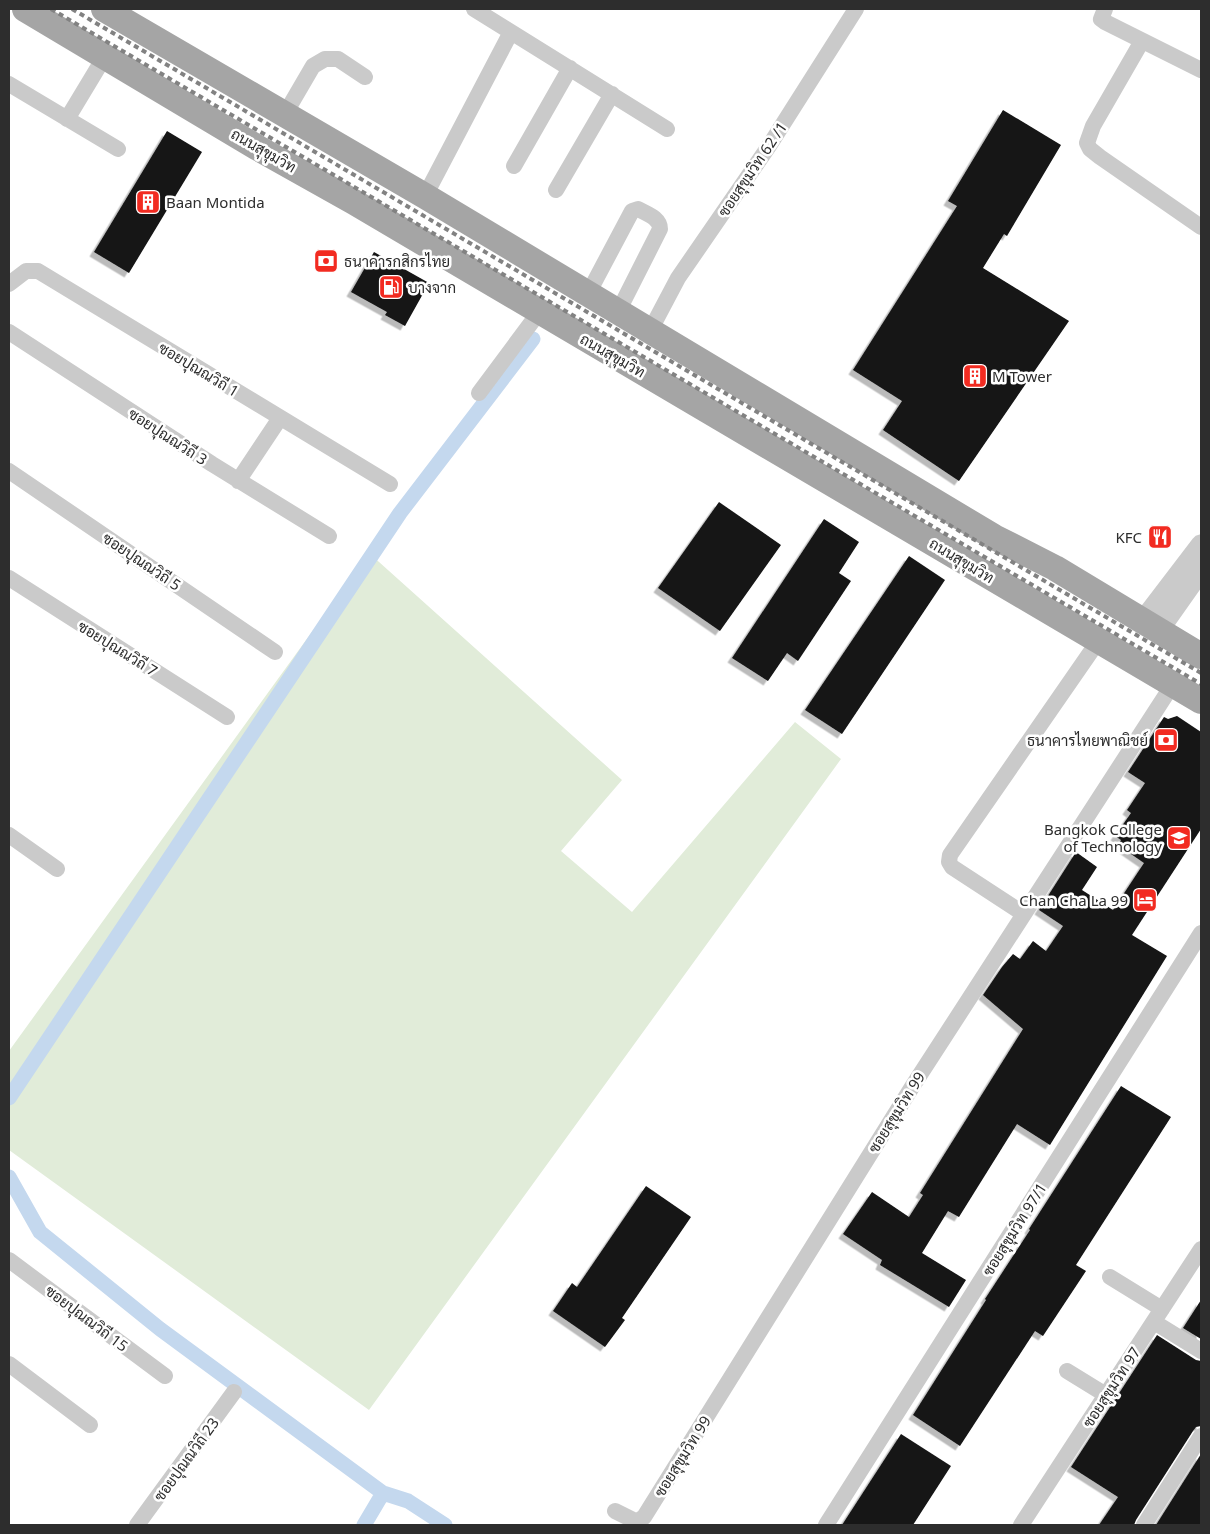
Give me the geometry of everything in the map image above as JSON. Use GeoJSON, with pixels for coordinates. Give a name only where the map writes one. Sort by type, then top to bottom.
{"type":"FeatureCollection","features":[{"type":"Feature","properties":{"kind":"main road","name":"ถนนสุขุมวิท"},"geometry":{"type":"LineString","coordinates":[[26,9],[258,148],[354,202],[1201,701]]}},
{"type":"Feature","properties":{"kind":"main road"},"geometry":{"type":"LineString","coordinates":[[104,9],[424,196],[994,537],[1055,568],[1201,656]]}},
{"type":"Feature","properties":{"kind":"main road"},"geometry":{"type":"LineString","coordinates":[[354,202],[374,168]]}},
{"type":"Feature","properties":{"kind":"main road"},"geometry":{"type":"LineString","coordinates":[[1129,658],[1150,626]]}},
{"type":"Feature","properties":{"kind":"street"},"geometry":{"type":"LineString","coordinates":[[474,9],[667,129]]}},
{"type":"Feature","properties":{"kind":"street","name":"ซอยสุขุมวิท 62 /1"},"geometry":{"type":"LineString","coordinates":[[650,331],[678,278],[769,146],[856,9]]}},
{"type":"Feature","properties":{"kind":"street"},"geometry":{"type":"LineString","coordinates":[[1105,9],[1101,18],[1105,22],[1201,70]]}},
{"type":"Feature","properties":{"kind":"street"},"geometry":{"type":"LineString","coordinates":[[424,196],[511,32]]}},
{"type":"Feature","properties":{"kind":"street"},"geometry":{"type":"LineString","coordinates":[[1142,41],[1094,126],[1088,143],[1090,149],[1201,227]]}},
{"type":"Feature","properties":{"kind":"street"},"geometry":{"type":"LineString","coordinates":[[67,119],[105,56]]}},
{"type":"Feature","properties":{"kind":"street"},"geometry":{"type":"LineString","coordinates":[[284,114],[313,66],[324,59],[338,58],[365,77]]}},
{"type":"Feature","properties":{"kind":"street"},"geometry":{"type":"LineString","coordinates":[[514,166],[570,68]]}},
{"type":"Feature","properties":{"kind":"street"},"geometry":{"type":"LineString","coordinates":[[9,84],[118,150]]}},
{"type":"Feature","properties":{"kind":"street"},"geometry":{"type":"LineString","coordinates":[[556,190],[612,94]]}},
{"type":"Feature","properties":{"kind":"street"},"geometry":{"type":"LineString","coordinates":[[588,294],[632,211],[638,209],[658,220],[660,229],[618,312]]}},
{"type":"Feature","properties":{"kind":"street","name":"ซอยปุณณวิถี 1"},"geometry":{"type":"LineString","coordinates":[[9,284],[26,271],[38,271],[390,484]]}},
{"type":"Feature","properties":{"kind":"street"},"geometry":{"type":"LineString","coordinates":[[479,393],[540,312]]}},
{"type":"Feature","properties":{"kind":"street","name":"ซอยปุณณวิถี 3"},"geometry":{"type":"LineString","coordinates":[[9,332],[238,481],[329,536]]}},
{"type":"Feature","properties":{"kind":"street"},"geometry":{"type":"LineString","coordinates":[[238,481],[280,418]]}},
{"type":"Feature","properties":{"kind":"street","name":"ซอยปุณณวิถี 5"},"geometry":{"type":"LineString","coordinates":[[9,471],[275,652]]}},
{"type":"Feature","properties":{"kind":"street"},"geometry":{"type":"LineString","coordinates":[[1150,626],[1201,545]]}},
{"type":"Feature","properties":{"kind":"street"},"geometry":{"type":"LineString","coordinates":[[1150,626],[1201,570]]}},
{"type":"Feature","properties":{"kind":"street","name":"ซอยปุณณวิถี 7"},"geometry":{"type":"LineString","coordinates":[[9,578],[227,717]]}},
{"type":"Feature","properties":{"kind":"street"},"geometry":{"type":"LineString","coordinates":[[1024,914],[952,867],[949,862],[950,855],[1099,640]]}},
{"type":"Feature","properties":{"kind":"street","name":"ซอยสุขุมวิท 99"},"geometry":{"type":"LineString","coordinates":[[614,1511],[635,1521],[641,1520],[644,1517],[912,1087],[1173,684]]}},
{"type":"Feature","properties":{"kind":"street"},"geometry":{"type":"LineString","coordinates":[[9,836],[57,868]]}},
{"type":"Feature","properties":{"kind":"street","name":"ซอยสุขุมวิท 97/1"},"geometry":{"type":"LineString","coordinates":[[826,1525],[1201,933]]}},
{"type":"Feature","properties":{"kind":"street","name":"ซอยสุขุมวิท 97"},"geometry":{"type":"LineString","coordinates":[[1021,1525],[1201,1249]]}},
{"type":"Feature","properties":{"kind":"street","name":"ซอยปุณณวิถี 15"},"geometry":{"type":"LineString","coordinates":[[9,1260],[164,1376]]}},
{"type":"Feature","properties":{"kind":"street"},"geometry":{"type":"LineString","coordinates":[[1110,1277],[1201,1351]]}},
{"type":"Feature","properties":{"kind":"street"},"geometry":{"type":"LineString","coordinates":[[9,1364],[90,1425]]}},
{"type":"Feature","properties":{"kind":"street"},"geometry":{"type":"LineString","coordinates":[[1067,1371],[1106,1396]]}},
{"type":"Feature","properties":{"kind":"street","name":"ซอยปุณณวิถี 23"},"geometry":{"type":"LineString","coordinates":[[138,1525],[234,1392]]}},
{"type":"Feature","properties":{"kind":"street"},"geometry":{"type":"LineString","coordinates":[[1144,1525],[1201,1436]]}},
{"type":"Feature","properties":{"kind":"green space"},"geometry":{"type":"Polygon","coordinates":[[[369,553],[622,780],[561,851],[632,912],[795,722],[841,759],[369,1410],[9,1150],[9,1051],[369,553]]]}},
{"type":"Feature","properties":{"kind":"building"},"geometry":{"type":"Polygon","coordinates":[[[1003,110],[1061,145],[1007,236],[1004,234],[983,268],[1069,321],[959,481],[883,430],[902,401],[853,370],[957,206],[948,201],[1003,110]]]}},
{"type":"Feature","properties":{"kind":"building","name":"Baan Montida"},"geometry":{"type":"Polygon","coordinates":[[[167,131],[202,152],[129,273],[94,252],[167,131]]]}},
{"type":"Feature","properties":{"kind":"building","name":"บางจาก"},"geometry":{"type":"Polygon","coordinates":[[[374,252],[429,283],[405,326],[385,315],[387,312],[351,292],[374,252]]]}},
{"type":"Feature","properties":{"kind":"building"},"geometry":{"type":"Polygon","coordinates":[[[719,502],[781,545],[720,631],[658,588],[719,502]]]}},
{"type":"Feature","properties":{"kind":"building"},"geometry":{"type":"Polygon","coordinates":[[[824,519],[859,542],[839,573],[851,581],[798,661],[787,653],[768,681],[732,658],[824,519]]]}},
{"type":"Feature","properties":{"kind":"building"},"geometry":{"type":"Polygon","coordinates":[[[909,556],[945,580],[842,734],[805,710],[909,556]]]}},
{"type":"Feature","properties":{"kind":"building"},"geometry":{"type":"Polygon","coordinates":[[[1177,716],[1201,732],[1201,829],[1132,935],[1167,956],[1050,1145],[1017,1124],[959,1217],[948,1211],[922,1253],[966,1280],[949,1307],[880,1265],[882,1260],[843,1234],[872,1192],[909,1217],[923,1195],[920,1193],[1023,1029],[983,995],[1013,954],[1020,959],[1033,941],[1046,951],[1063,926],[1039,910],[1076,852],[1097,867],[1082,890],[1113,910],[1144,863],[1118,845],[1121,840],[1115,836],[1131,813],[1127,810],[1145,783],[1128,772],[1164,717],[1168,719],[1177,716]]]}},
{"type":"Feature","properties":{"kind":"building"},"geometry":{"type":"Polygon","coordinates":[[[1121,1086],[1171,1117],[1076,1265],[1086,1271],[1043,1336],[1035,1331],[960,1446],[913,1415],[1121,1086]]]}},
{"type":"Feature","properties":{"kind":"building"},"geometry":{"type":"Polygon","coordinates":[[[646,1186],[691,1217],[622,1318],[625,1320],[605,1347],[553,1311],[572,1283],[577,1287],[646,1186]]]}},
{"type":"Feature","properties":{"kind":"building"},"geometry":{"type":"Polygon","coordinates":[[[1201,1300],[1201,1339],[1183,1328],[1201,1300]]]}},
{"type":"Feature","properties":{"kind":"building"},"geometry":{"type":"Polygon","coordinates":[[[1157,1335],[1196,1360],[1201,1361],[1201,1426],[1196,1427],[1193,1431],[1134,1525],[1099,1525],[1118,1497],[1071,1467],[1157,1335]]]}},
{"type":"Feature","properties":{"kind":"building"},"geometry":{"type":"Polygon","coordinates":[[[901,1434],[951,1466],[913,1525],[842,1525],[901,1434]]]}},
{"type":"Feature","properties":{"kind":"building"},"geometry":{"type":"Polygon","coordinates":[[[1201,1454],[1201,1525],[1156,1525],[1201,1454]]]}},
{"type":"Feature","properties":{"kind":"waterway"},"geometry":{"type":"LineString","coordinates":[[9,1098],[400,513],[533,339]]}},
{"type":"Feature","properties":{"kind":"waterway"},"geometry":{"type":"LineString","coordinates":[[9,1177],[40,1232],[160,1329],[383,1493],[408,1501],[445,1525]]}},
{"type":"Feature","properties":{"kind":"waterway"},"geometry":{"type":"LineString","coordinates":[[364,1525],[383,1493]]}},
{"type":"Feature","properties":{"kind":"railway"},"geometry":{"type":"LineString","coordinates":[[51,9],[1201,684]]}},
{"type":"Feature","properties":{"kind":"railway"},"geometry":{"type":"LineString","coordinates":[[72,9],[1201,673]]}},
{"type":"Feature","properties":{"kind":"place","name":"Baan Montida"},"geometry":{"type":"Point","coordinates":[148,202]}},
{"type":"Feature","properties":{"kind":"place","name":"ธนาคารกสิกรไทย"},"geometry":{"type":"Point","coordinates":[326,261]}},
{"type":"Feature","properties":{"kind":"place","name":"บางจาก"},"geometry":{"type":"Point","coordinates":[391,287]}},
{"type":"Feature","properties":{"kind":"place","name":"M Tower"},"geometry":{"type":"Point","coordinates":[975,376]}},
{"type":"Feature","properties":{"kind":"place","name":"KFC"},"geometry":{"type":"Point","coordinates":[1160,537]}},
{"type":"Feature","properties":{"kind":"place","name":"ธนาคารไทยพาณิชย์"},"geometry":{"type":"Point","coordinates":[1166,740]}},
{"type":"Feature","properties":{"kind":"place","name":"Bangkok College of Technology"},"geometry":{"type":"Point","coordinates":[1179,838]}},
{"type":"Feature","properties":{"kind":"place","name":"Chan Cha La 99"},"geometry":{"type":"Point","coordinates":[1145,900]}}]}
